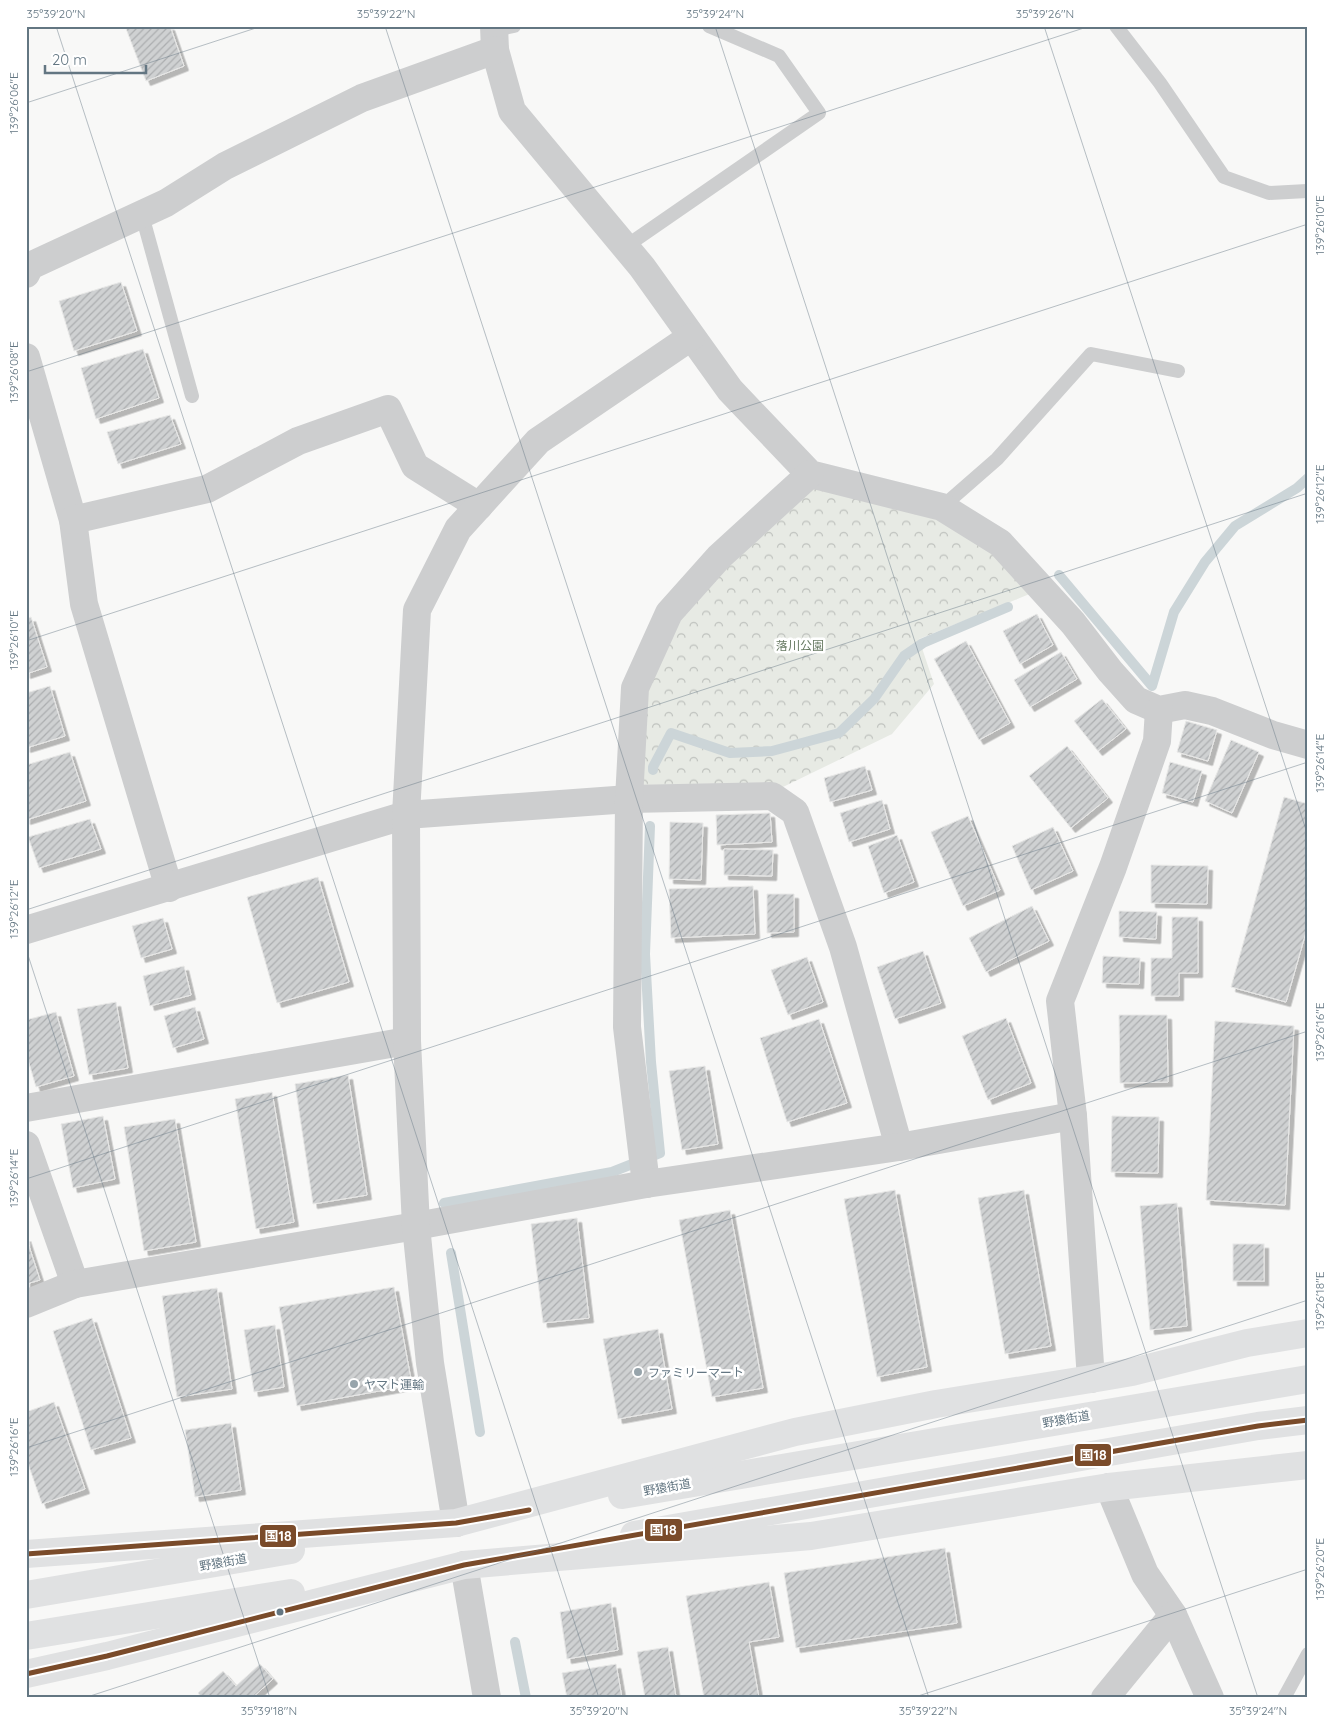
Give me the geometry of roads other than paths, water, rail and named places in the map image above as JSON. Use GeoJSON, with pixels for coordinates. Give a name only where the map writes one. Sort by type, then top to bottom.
{"type":"FeatureCollection","features":[{"type":"Feature","properties":{"kind":"main road"},"geometry":{"type":"LineString","coordinates":[[26,1554],[456,1522],[795,1432],[946,1403],[1091,1380],[1132,1372],[1247,1343],[1308,1333]]}},
{"type":"Feature","properties":{"kind":"main road","name":"野猿街道"},"geometry":{"type":"LineString","coordinates":[[26,1595],[1308,1379]]}},
{"type":"Feature","properties":{"kind":"main road"},"geometry":{"type":"LineString","coordinates":[[26,1636],[464,1565],[1258,1426],[1308,1420]]}},
{"type":"Feature","properties":{"kind":"main road"},"geometry":{"type":"LineString","coordinates":[[26,1674],[107,1656],[464,1565],[811,1536],[1109,1487],[1308,1465]]}},
{"type":"Feature","properties":{"kind":"street"},"geometry":{"type":"LineString","coordinates":[[26,274],[30,266],[166,203],[225,166],[499,33],[512,111],[642,267],[730,390],[810,474],[942,507],[1000,543],[1073,622],[1136,700],[1159,710],[1185,705],[1212,711],[1273,735],[1308,745]]}},
{"type":"Feature","properties":{"kind":"street"},"geometry":{"type":"LineString","coordinates":[[456,1522],[430,1363],[416,1226],[407,1041],[406,815],[417,610],[458,529],[538,441],[692,336]]}},
{"type":"Feature","properties":{"kind":"street"},"geometry":{"type":"LineString","coordinates":[[26,359],[73,520],[84,604],[169,888]]}},
{"type":"Feature","properties":{"kind":"street"},"geometry":{"type":"LineString","coordinates":[[73,520],[207,489],[298,441],[388,409],[415,466],[479,506]]}},
{"type":"Feature","properties":{"kind":"street"},"geometry":{"type":"LineString","coordinates":[[646,1181],[628,1027],[629,799],[635,688],[669,613],[718,557],[810,474]]}},
{"type":"Feature","properties":{"kind":"street"},"geometry":{"type":"LineString","coordinates":[[1091,1380],[1074,1116],[1060,1002],[1113,867],[1157,741],[1159,710]]}},
{"type":"Feature","properties":{"kind":"street"},"geometry":{"type":"LineString","coordinates":[[26,930],[406,815],[629,799],[772,796],[795,812],[843,947],[899,1147]]}},
{"type":"Feature","properties":{"kind":"street"},"geometry":{"type":"LineString","coordinates":[[26,1108],[407,1041]]}},
{"type":"Feature","properties":{"kind":"street"},"geometry":{"type":"LineString","coordinates":[[26,1304],[75,1284],[416,1226],[646,1181],[899,1147],[1074,1116]]}},
{"type":"Feature","properties":{"kind":"street"},"geometry":{"type":"LineString","coordinates":[[26,1145],[75,1284]]}},
{"type":"Feature","properties":{"kind":"street"},"geometry":{"type":"LineString","coordinates":[[1109,1487],[1145,1574],[1173,1615],[1210,1698]]}},
{"type":"Feature","properties":{"kind":"street"},"geometry":{"type":"LineString","coordinates":[[464,1565],[487,1698]]}},
{"type":"Feature","properties":{"kind":"street"},"geometry":{"type":"LineString","coordinates":[[1105,1698],[1173,1615]]}},
{"type":"Feature","properties":{"kind":"lane"},"geometry":{"type":"LineString","coordinates":[[625,247],[819,113],[779,56],[709,26]]}},
{"type":"Feature","properties":{"kind":"lane"},"geometry":{"type":"LineString","coordinates":[[1116,26],[1160,83],[1224,177],[1269,193],[1307,191]]}},
{"type":"Feature","properties":{"kind":"lane"},"geometry":{"type":"LineString","coordinates":[[142,215],[192,396]]}},
{"type":"Feature","properties":{"kind":"lane"},"geometry":{"type":"LineString","coordinates":[[942,507],[997,459],[1092,354],[1178,371]]}},
{"type":"Feature","properties":{"kind":"lane"},"geometry":{"type":"LineString","coordinates":[[1284,1698],[1308,1654]]}},
{"type":"Feature","properties":{"kind":"waterway"},"geometry":{"type":"LineString","coordinates":[[1059,575],[1152,686],[1174,612],[1205,562],[1235,526],[1297,488],[1308,478]]}},
{"type":"Feature","properties":{"kind":"waterway"},"geometry":{"type":"LineString","coordinates":[[653,770],[671,733],[730,753],[772,751],[839,733],[874,699],[904,656],[923,643],[1008,607]]}},
{"type":"Feature","properties":{"kind":"waterway"},"geometry":{"type":"LineString","coordinates":[[444,1203],[612,1172],[660,1153],[651,1062],[645,954],[650,826]]}},
{"type":"Feature","properties":{"kind":"waterway"},"geometry":{"type":"LineString","coordinates":[[451,1253],[480,1432]]}},
{"type":"Feature","properties":{"kind":"waterway"},"geometry":{"type":"LineString","coordinates":[[515,1642],[526,1698]]}},
{"type":"Feature","properties":{"kind":"place","name":"ファミリーマート"},"geometry":{"type":"Point","coordinates":[638,1372]}},
{"type":"Feature","properties":{"kind":"place","name":"ヤマト運輸"},"geometry":{"type":"Point","coordinates":[354,1384]}},
{"type":"Feature","properties":{"kind":"park label","name":"落川公園"},"geometry":{"type":"Point","coordinates":[800,645]}}]}
